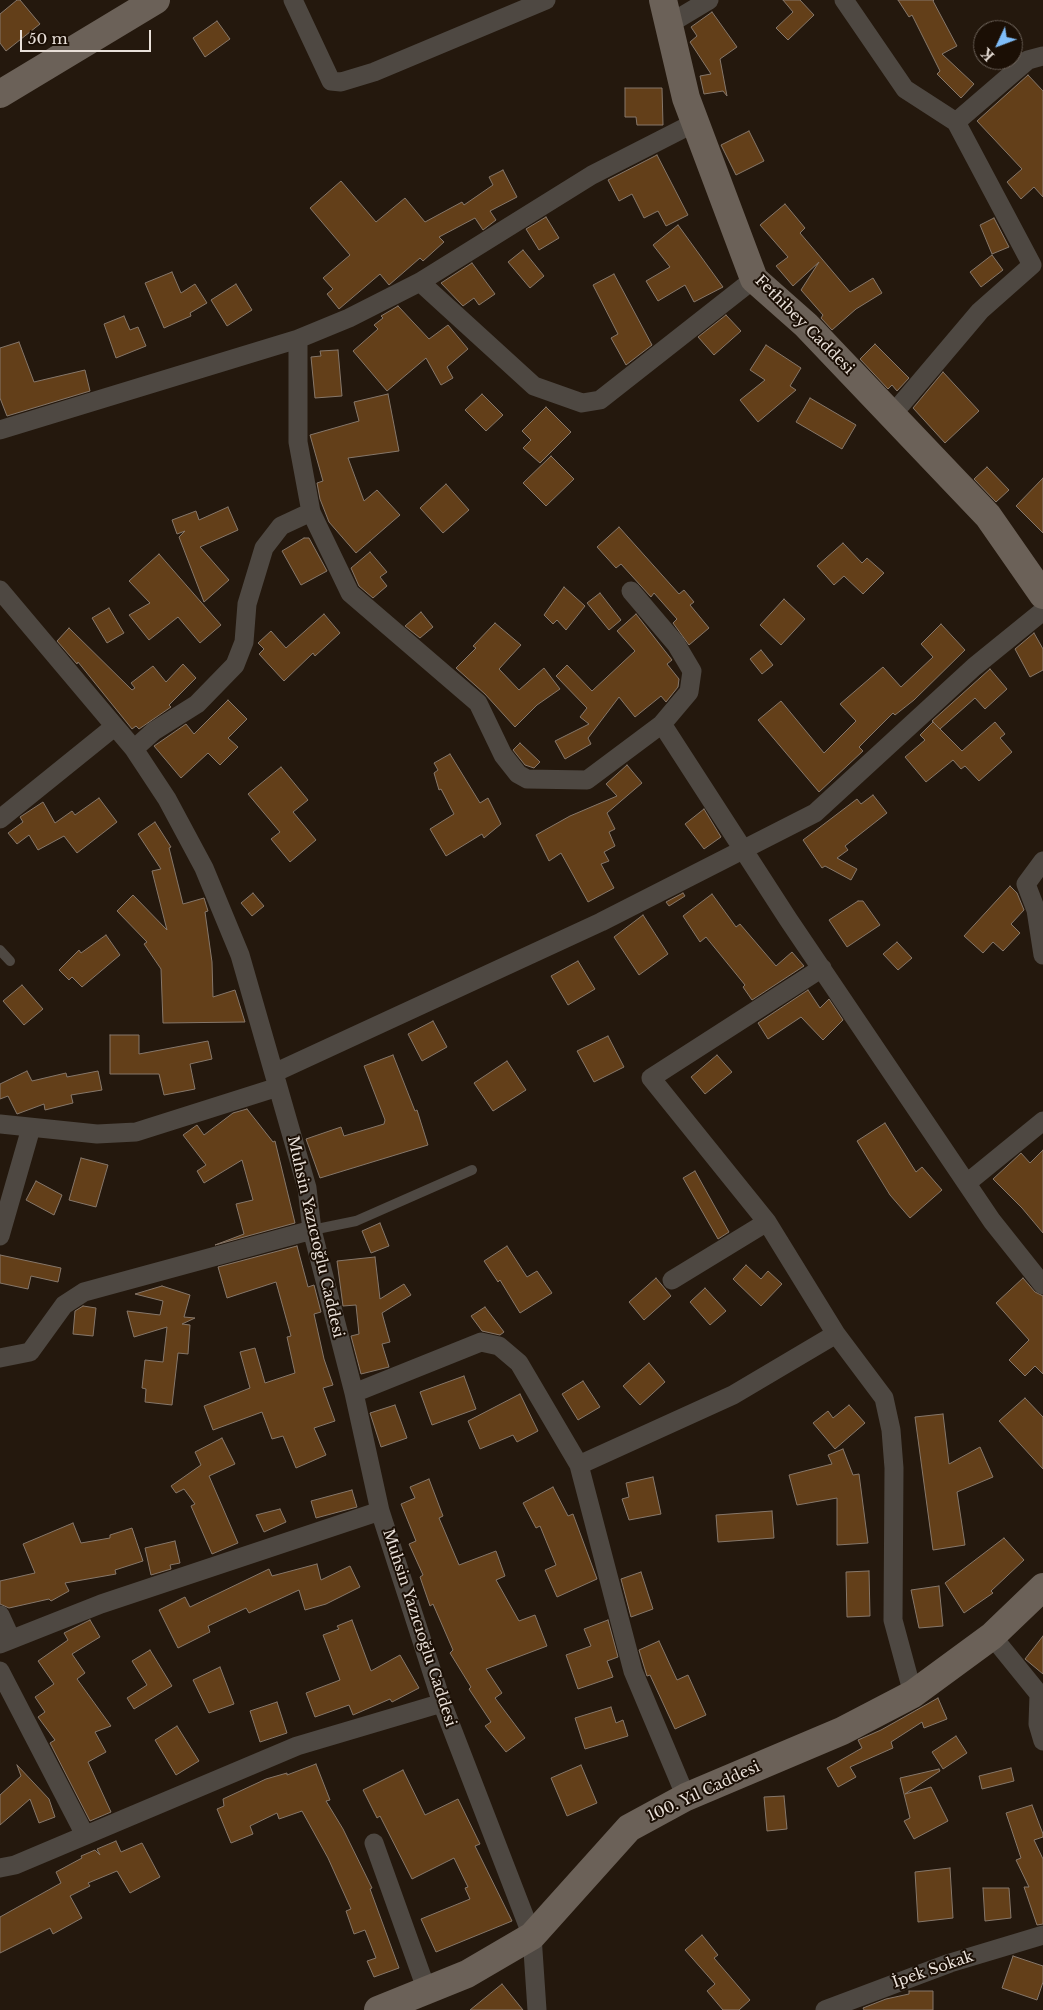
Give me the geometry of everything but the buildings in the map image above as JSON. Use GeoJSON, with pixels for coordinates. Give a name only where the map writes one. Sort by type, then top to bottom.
{"type":"FeatureCollection","features":[{"type":"Feature","properties":{"kind":"street"},"geometry":{"type":"LineString","coordinates":[[0,94],[156,0]]}},
{"type":"Feature","properties":{"kind":"street"},"geometry":{"type":"LineString","coordinates":[[293,0],[331,81],[341,82],[374,72],[546,0]]}},
{"type":"Feature","properties":{"kind":"street"},"geometry":{"type":"LineString","coordinates":[[666,12],[709,0]]}},
{"type":"Feature","properties":{"kind":"street"},"geometry":{"type":"LineString","coordinates":[[844,0],[905,89],[956,122],[1037,267],[980,311],[892,415]]}},
{"type":"Feature","properties":{"kind":"street","name":"Fethibey Caddesi"},"geometry":{"type":"LineString","coordinates":[[666,12],[686,98],[754,279],[806,325],[988,516],[1043,596]]}},
{"type":"Feature","properties":{"kind":"street"},"geometry":{"type":"LineString","coordinates":[[956,122],[1028,60],[1043,56]]}},
{"type":"Feature","properties":{"kind":"street"},"geometry":{"type":"LineString","coordinates":[[0,430],[298,339],[349,318],[420,282],[592,175],[696,122]]}},
{"type":"Feature","properties":{"kind":"street"},"geometry":{"type":"LineString","coordinates":[[420,282],[534,386],[582,403],[600,400],[754,279]]}},
{"type":"Feature","properties":{"kind":"street"},"geometry":{"type":"LineString","coordinates":[[298,339],[298,442],[311,512],[350,592],[478,703],[504,755],[518,774],[528,779],[587,780],[662,724],[689,692],[692,671],[676,644],[631,591]]}},
{"type":"Feature","properties":{"kind":"street"},"geometry":{"type":"LineString","coordinates":[[134,749],[154,731],[197,704],[235,665],[244,642],[247,604],[264,548],[281,526],[311,512]]}},
{"type":"Feature","properties":{"kind":"street","name":"Muhsin Yazıcıoğlu Caddesi"},"geometry":{"type":"LineString","coordinates":[[0,590],[134,749],[167,799],[204,868],[240,955],[307,1188],[312,1230],[354,1393],[380,1511],[442,1703],[532,1936],[537,2010]]}},
{"type":"Feature","properties":{"kind":"street"},"geometry":{"type":"LineString","coordinates":[[0,1124],[97,1134],[136,1132],[276,1080],[601,922],[815,813],[974,667],[1043,612]]}},
{"type":"Feature","properties":{"kind":"street"},"geometry":{"type":"LineString","coordinates":[[662,724],[822,968],[992,1221],[1043,1286]]}},
{"type":"Feature","properties":{"kind":"street"},"geometry":{"type":"LineString","coordinates":[[0,818],[114,727]]}},
{"type":"Feature","properties":{"kind":"street"},"geometry":{"type":"LineString","coordinates":[[1043,861],[1026,884],[1036,910],[1043,955]]}},
{"type":"Feature","properties":{"kind":"street"},"geometry":{"type":"LineString","coordinates":[[822,968],[651,1078],[767,1222],[836,1334],[884,1398],[891,1430],[894,1468],[894,1620],[913,1694]]}},
{"type":"Feature","properties":{"kind":"street"},"geometry":{"type":"LineString","coordinates":[[967,1183],[1043,1121]]}},
{"type":"Feature","properties":{"kind":"street"},"geometry":{"type":"LineString","coordinates":[[0,1236],[31,1128]]}},
{"type":"Feature","properties":{"kind":"street"},"geometry":{"type":"LineString","coordinates":[[672,1280],[767,1222]]}},
{"type":"Feature","properties":{"kind":"street"},"geometry":{"type":"LineString","coordinates":[[0,1358],[30,1352],[64,1305],[84,1292],[312,1230]]}},
{"type":"Feature","properties":{"kind":"street"},"geometry":{"type":"LineString","coordinates":[[579,1465],[733,1395],[836,1334]]}},
{"type":"Feature","properties":{"kind":"street"},"geometry":{"type":"LineString","coordinates":[[354,1393],[481,1342],[498,1346],[518,1363],[579,1465],[633,1671],[686,1797]]}},
{"type":"Feature","properties":{"kind":"street"},"geometry":{"type":"LineString","coordinates":[[0,1615],[5,1642],[101,1604],[380,1511]]}},
{"type":"Feature","properties":{"kind":"street","name":"100. Yıl Caddesi"},"geometry":{"type":"LineString","coordinates":[[378,2010],[468,1974],[532,1936],[629,1828],[686,1797],[842,1731],[913,1694],[992,1636],[1043,1587]]}},
{"type":"Feature","properties":{"kind":"street"},"geometry":{"type":"LineString","coordinates":[[992,1636],[1041,1695],[1038,1724],[1043,1741]]}},
{"type":"Feature","properties":{"kind":"street"},"geometry":{"type":"LineString","coordinates":[[0,1671],[84,1835]]}},
{"type":"Feature","properties":{"kind":"street"},"geometry":{"type":"LineString","coordinates":[[0,1868],[15,1864],[297,1746],[442,1703]]}},
{"type":"Feature","properties":{"kind":"street"},"geometry":{"type":"LineString","coordinates":[[374,1842],[427,1991]]}},
{"type":"Feature","properties":{"kind":"street","name":"İpek Sokak"},"geometry":{"type":"LineString","coordinates":[[825,2010],[950,1963],[1043,1935]]}},
{"type":"Feature","properties":{"kind":"lane"},"geometry":{"type":"LineString","coordinates":[[0,950],[10,961]]}},
{"type":"Feature","properties":{"kind":"lane"},"geometry":{"type":"LineString","coordinates":[[312,1230],[356,1221],[472,1170]]}}]}
